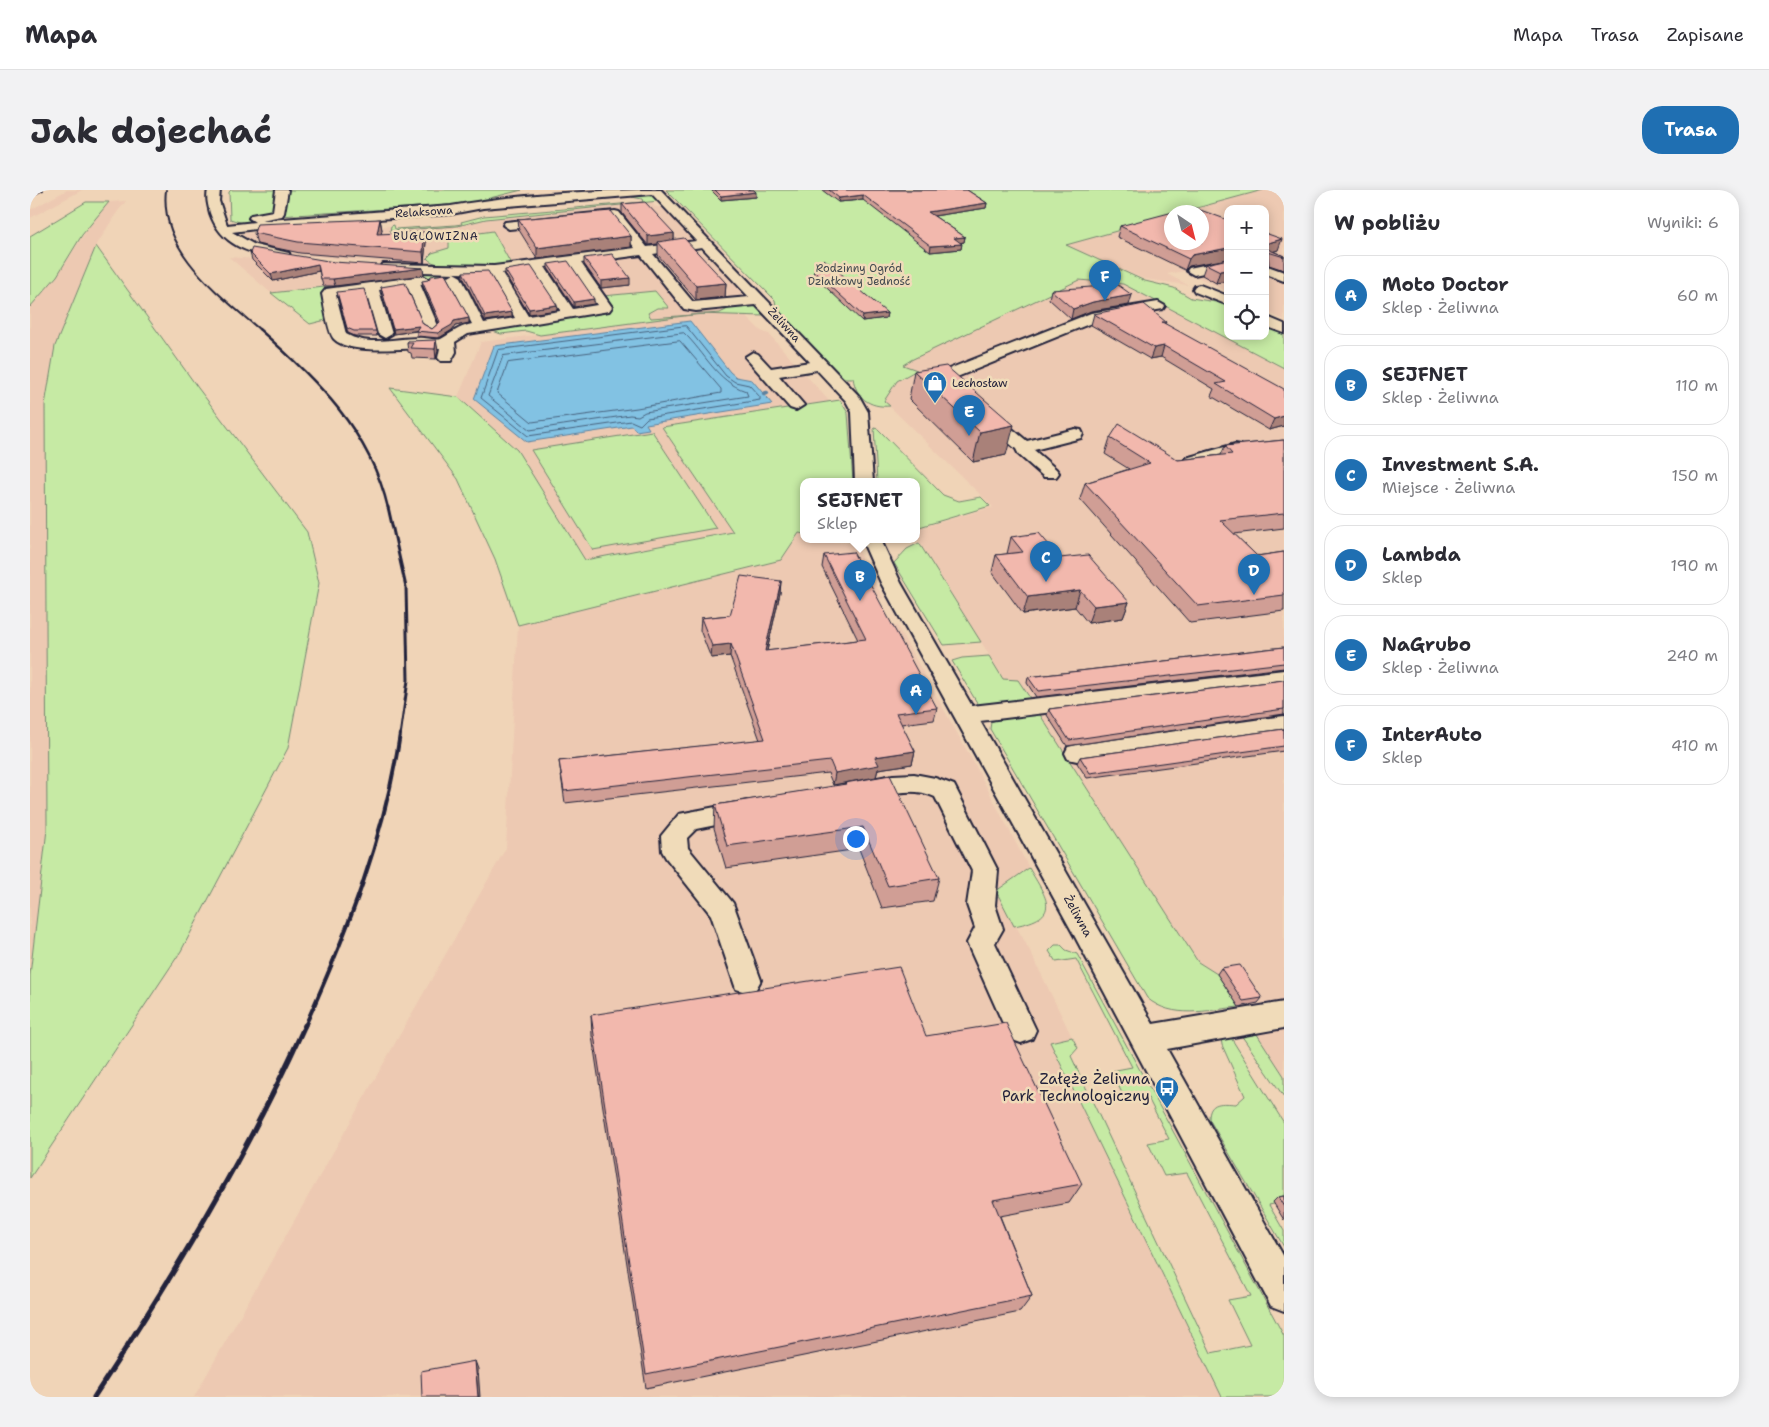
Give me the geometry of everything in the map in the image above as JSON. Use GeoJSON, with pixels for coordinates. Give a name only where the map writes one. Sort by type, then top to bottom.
{"type":"FeatureCollection","features":[{"type":"Feature","properties":{"kind":"street"},"geometry":{"type":"LineString","coordinates":[[214,190],[212,194],[216,214],[223,226],[242,246],[300,259]]}},
{"type":"Feature","properties":{"kind":"street"},"geometry":{"type":"LineString","coordinates":[[223,226],[278,213],[282,190]]}},
{"type":"Feature","properties":{"kind":"street","name":"Relaksowa"},"geometry":{"type":"LineString","coordinates":[[223,226],[451,210],[575,192],[655,190]]}},
{"type":"Feature","properties":{"kind":"street","name":"Żeliwna"},"geometry":{"type":"LineString","coordinates":[[655,190],[849,393],[860,412],[864,478]]}},
{"type":"Feature","properties":{"kind":"street"},"geometry":{"type":"LineString","coordinates":[[495,197],[575,192]]}},
{"type":"Feature","properties":{"kind":"street"},"geometry":{"type":"LineString","coordinates":[[509,225],[615,215],[689,306],[696,307],[760,300]]}},
{"type":"Feature","properties":{"kind":"street"},"geometry":{"type":"LineString","coordinates":[[379,266],[491,270],[573,262],[706,243]]}},
{"type":"Feature","properties":{"kind":"street"},"geometry":{"type":"LineString","coordinates":[[491,270],[482,273],[337,290],[329,294],[339,336],[343,340],[372,345],[420,342],[446,351],[449,336],[470,328],[604,308],[605,306],[573,262]]}},
{"type":"Feature","properties":{"kind":"street"},"geometry":{"type":"LineString","coordinates":[[1276,274],[1279,265],[1284,264]]}},
{"type":"Feature","properties":{"kind":"street"},"geometry":{"type":"LineString","coordinates":[[1194,271],[1224,265]]}},
{"type":"Feature","properties":{"kind":"street"},"geometry":{"type":"LineString","coordinates":[[537,266],[566,310]]}},
{"type":"Feature","properties":{"kind":"street"},"geometry":{"type":"LineString","coordinates":[[491,270],[521,316]]}},
{"type":"Feature","properties":{"kind":"street"},"geometry":{"type":"LineString","coordinates":[[454,276],[477,322]]}},
{"type":"Feature","properties":{"kind":"street"},"geometry":{"type":"LineString","coordinates":[[412,282],[432,328]]}},
{"type":"Feature","properties":{"kind":"street"},"geometry":{"type":"LineString","coordinates":[[371,286],[384,334]]}},
{"type":"Feature","properties":{"kind":"street"},"geometry":{"type":"LineString","coordinates":[[1200,288],[1224,299]]}},
{"type":"Feature","properties":{"kind":"street"},"geometry":{"type":"LineString","coordinates":[[1213,294],[1224,292]]}},
{"type":"Feature","properties":{"kind":"street"},"geometry":{"type":"LineString","coordinates":[[1050,472],[1025,451],[1024,447],[967,401],[942,377],[1096,316],[1158,306]]}},
{"type":"Feature","properties":{"kind":"street"},"geometry":{"type":"LineString","coordinates":[[1269,322],[1284,329]]}},
{"type":"Feature","properties":{"kind":"street"},"geometry":{"type":"LineString","coordinates":[[753,357],[796,404]]}},
{"type":"Feature","properties":{"kind":"street"},"geometry":{"type":"LineString","coordinates":[[768,373],[822,365]]}},
{"type":"Feature","properties":{"kind":"street"},"geometry":{"type":"LineString","coordinates":[[1024,447],[1075,434]]}},
{"type":"Feature","properties":{"kind":"street"},"geometry":{"type":"LineString","coordinates":[[1192,462],[1235,449]]}},
{"type":"Feature","properties":{"kind":"street","name":"Żeliwna"},"geometry":{"type":"LineString","coordinates":[[872,543],[891,583],[1284,1293]]}},
{"type":"Feature","properties":{"kind":"street"},"geometry":{"type":"LineString","coordinates":[[964,715],[1284,677]]}},
{"type":"Feature","properties":{"kind":"street"},"geometry":{"type":"LineString","coordinates":[[1077,753],[1284,724]]}},
{"type":"Feature","properties":{"kind":"street"},"geometry":{"type":"LineString","coordinates":[[832,794],[917,781],[933,784],[945,791],[985,871],[981,905],[989,929],[981,943],[1021,1030]]}},
{"type":"Feature","properties":{"kind":"street"},"geometry":{"type":"LineString","coordinates":[[746,980],[723,911],[675,851],[674,836],[688,821],[774,805]]}},
{"type":"Feature","properties":{"kind":"street"},"geometry":{"type":"LineString","coordinates":[[1145,1039],[1284,1015]]}},
{"type":"Feature","properties":{"kind":"shaded area"},"geometry":{"type":"Polygon","coordinates":[[[67,190],[82,190],[30,218],[30,210],[67,190]]]}},
{"type":"Feature","properties":{"kind":"shaded area"},"geometry":{"type":"Polygon","coordinates":[[[1263,190],[1284,190],[1284,320],[1269,313],[1269,205],[1224,205],[1224,290],[1185,271],[1167,274],[1188,285],[1144,279],[1065,245],[1164,218],[1164,250],[1209,250],[1208,205],[1263,190]]]}},
{"type":"Feature","properties":{"kind":"shaded area"},"geometry":{"type":"Polygon","coordinates":[[[126,201],[96,246],[55,346],[45,405],[47,829],[30,975],[30,307],[57,276],[96,216],[109,202],[126,201]]]}},
{"type":"Feature","properties":{"kind":"shaded area"},"geometry":{"type":"Polygon","coordinates":[[[657,201],[652,203],[655,207],[664,207],[694,238],[689,243],[511,264],[415,267],[291,254],[248,239],[242,233],[391,226],[390,231],[457,226],[486,219],[657,201]]]}},
{"type":"Feature","properties":{"kind":"shaded area"},"geometry":{"type":"Polygon","coordinates":[[[685,249],[699,251],[706,255],[741,291],[742,297],[736,302],[744,314],[761,331],[769,334],[830,402],[663,427],[734,532],[585,560],[517,450],[458,397],[481,342],[652,320],[648,313],[669,308],[611,307],[347,340],[329,290],[685,249]]]}},
{"type":"Feature","properties":{"kind":"shaded area"},"geometry":{"type":"Polygon","coordinates":[[[229,257],[420,272],[422,276],[271,293],[229,257]]]}},
{"type":"Feature","properties":{"kind":"shaded area"},"geometry":{"type":"Polygon","coordinates":[[[1079,280],[1123,284],[1224,337],[1224,340],[1230,340],[1284,368],[1284,1076],[1217,974],[1198,962],[1004,679],[920,543],[920,528],[993,507],[884,401],[897,381],[917,371],[902,365],[925,352],[1079,280]]]}},
{"type":"Feature","properties":{"kind":"shaded area"},"geometry":{"type":"Polygon","coordinates":[[[800,533],[800,543],[858,543],[861,558],[883,598],[877,599],[891,626],[897,626],[975,765],[1029,868],[996,891],[1029,949],[1072,1037],[1050,1042],[1222,1397],[194,1397],[506,848],[518,625],[781,560],[800,533]]]}},
{"type":"Feature","properties":{"kind":"green space"},"geometry":{"type":"Polygon","coordinates":[[[231,190],[522,190],[466,204],[279,216],[246,224],[230,219],[229,192],[231,190]]]}},
{"type":"Feature","properties":{"kind":"green space","name":"Rodzinny Ogród Działkowy Jedność"},"geometry":{"type":"Polygon","coordinates":[[[666,190],[1263,190],[1208,205],[1164,205],[1164,218],[1066,245],[1145,281],[1174,288],[1191,298],[1224,303],[1224,337],[1123,284],[1079,280],[903,365],[917,370],[897,381],[884,401],[890,406],[883,406],[870,403],[860,396],[853,378],[842,378],[777,311],[775,300],[666,190]]]}},
{"type":"Feature","properties":{"kind":"green space"},"geometry":{"type":"Polygon","coordinates":[[[643,194],[654,196],[659,201],[486,219],[457,226],[390,231],[391,226],[394,225],[395,229],[455,225],[484,216],[643,202],[642,199],[632,197],[643,196],[643,194]]]}},
{"type":"Feature","properties":{"kind":"green space"},"geometry":{"type":"Polygon","coordinates":[[[86,202],[109,202],[82,235],[57,276],[30,307],[30,236],[86,202]]]}},
{"type":"Feature","properties":{"kind":"green space"},"geometry":{"type":"Polygon","coordinates":[[[493,231],[511,264],[453,266],[442,265],[427,258],[432,253],[449,248],[449,238],[493,231]]]}},
{"type":"Feature","properties":{"kind":"green space"},"geometry":{"type":"Polygon","coordinates":[[[96,246],[198,388],[307,532],[319,583],[288,748],[181,951],[30,1178],[30,975],[47,829],[45,405],[55,346],[96,246]]]}},
{"type":"Feature","properties":{"kind":"green space"},"geometry":{"type":"Polygon","coordinates":[[[420,272],[476,273],[329,290],[330,319],[310,324],[271,293],[421,276],[420,272]]]}},
{"type":"Feature","properties":{"kind":"green space"},"geometry":{"type":"Polygon","coordinates":[[[655,291],[669,308],[657,308],[648,313],[651,318],[690,315],[540,335],[526,331],[501,334],[490,330],[600,311],[603,296],[655,291]]]}},
{"type":"Feature","properties":{"kind":"green space"},"geometry":{"type":"Polygon","coordinates":[[[747,304],[758,305],[763,316],[704,314],[720,313],[732,307],[747,304]]]}},
{"type":"Feature","properties":{"kind":"green space","name":"Rodzinny Ogród Działkowy Jedność"},"geometry":{"type":"Polygon","coordinates":[[[1269,324],[1284,332],[1284,368],[1230,340],[1269,340],[1269,324]]]}},
{"type":"Feature","properties":{"kind":"green space"},"geometry":{"type":"Polygon","coordinates":[[[390,388],[458,397],[517,450],[585,560],[733,532],[662,427],[840,400],[848,413],[853,478],[800,478],[800,533],[781,560],[518,625],[495,559],[458,479],[390,388]]]}},
{"type":"Feature","properties":{"kind":"green space"},"geometry":{"type":"Polygon","coordinates":[[[874,428],[878,429],[943,495],[959,501],[981,497],[990,506],[920,527],[920,478],[877,478],[874,428]]]}},
{"type":"Feature","properties":{"kind":"green space"},"geometry":{"type":"Polygon","coordinates":[[[652,431],[716,528],[593,550],[531,450],[652,431]]]}},
{"type":"Feature","properties":{"kind":"green space"},"geometry":{"type":"Polygon","coordinates":[[[919,543],[981,642],[944,645],[894,563],[907,549],[919,543]]]}},
{"type":"Feature","properties":{"kind":"green space"},"geometry":{"type":"Polygon","coordinates":[[[989,656],[1003,679],[1018,680],[1032,701],[979,706],[952,661],[962,658],[989,656]]]}},
{"type":"Feature","properties":{"kind":"green space"},"geometry":{"type":"Polygon","coordinates":[[[1037,710],[1198,962],[1217,974],[1239,1007],[1191,1012],[1179,1011],[1157,1005],[1147,998],[990,729],[991,722],[1012,714],[1037,710]]]}},
{"type":"Feature","properties":{"kind":"green space"},"geometry":{"type":"Polygon","coordinates":[[[1029,868],[1041,889],[1047,905],[1045,912],[1040,918],[1014,926],[996,891],[1029,868]]]}},
{"type":"Feature","properties":{"kind":"green space"},"geometry":{"type":"Polygon","coordinates":[[[1055,945],[1061,945],[1066,950],[1077,954],[1284,1336],[1284,1397],[1222,1397],[1050,1042],[1072,1037],[1078,1048],[1071,1056],[1211,1353],[1250,1345],[1228,1300],[1251,1296],[1187,1173],[1164,1176],[1148,1143],[1169,1139],[1148,1098],[1126,1101],[1111,1071],[1132,1067],[1076,959],[1056,962],[1049,951],[1055,945]]]}},
{"type":"Feature","properties":{"kind":"green space"},"geometry":{"type":"Polygon","coordinates":[[[1253,1028],[1284,1076],[1284,1097],[1239,1032],[1253,1028]]]}},
{"type":"Feature","properties":{"kind":"green space"},"geometry":{"type":"Polygon","coordinates":[[[1228,1033],[1284,1123],[1284,1202],[1269,1205],[1284,1231],[1284,1247],[1209,1119],[1211,1109],[1217,1104],[1236,1104],[1245,1096],[1222,1045],[1221,1038],[1228,1033]]]}},
{"type":"Feature","properties":{"kind":"water"},"geometry":{"type":"Polygon","coordinates":[[[690,321],[730,372],[736,377],[752,380],[772,404],[646,424],[649,429],[636,431],[632,426],[527,442],[474,399],[494,346],[690,321]]]}},
{"type":"Feature","properties":{"kind":"building"},"geometry":{"type":"Polygon","coordinates":[[[715,190],[754,190],[756,192],[721,196],[715,190]]]}},
{"type":"Feature","properties":{"kind":"building"},"geometry":{"type":"Polygon","coordinates":[[[829,190],[967,190],[987,203],[928,212],[965,237],[954,238],[962,244],[931,246],[863,195],[839,198],[829,190]]]}},
{"type":"Feature","properties":{"kind":"building"},"geometry":{"type":"Polygon","coordinates":[[[645,202],[674,233],[648,236],[622,204],[645,202]]]}},
{"type":"Feature","properties":{"kind":"building"},"geometry":{"type":"Polygon","coordinates":[[[611,211],[631,236],[537,248],[518,219],[611,211]]]}},
{"type":"Feature","properties":{"kind":"building"},"geometry":{"type":"Polygon","coordinates":[[[1209,213],[1224,219],[1224,249],[1192,255],[1189,259],[1170,250],[1209,250],[1209,213]]]}},
{"type":"Feature","properties":{"kind":"building"},"geometry":{"type":"Polygon","coordinates":[[[1164,214],[1164,247],[1120,226],[1164,214]]]}},
{"type":"Feature","properties":{"kind":"building"},"geometry":{"type":"Polygon","coordinates":[[[380,219],[377,234],[424,232],[423,252],[298,242],[254,233],[257,224],[380,219]]]}},
{"type":"Feature","properties":{"kind":"building"},"geometry":{"type":"Polygon","coordinates":[[[1269,234],[1282,239],[1269,243],[1269,234]]]}},
{"type":"Feature","properties":{"kind":"building"},"geometry":{"type":"Polygon","coordinates":[[[684,238],[726,283],[696,286],[658,242],[684,238]]]}},
{"type":"Feature","properties":{"kind":"building"},"geometry":{"type":"Polygon","coordinates":[[[252,248],[334,262],[423,268],[321,279],[318,264],[271,274],[250,253],[252,248]]]}},
{"type":"Feature","properties":{"kind":"building"},"geometry":{"type":"Polygon","coordinates":[[[1269,250],[1284,256],[1269,252],[1269,250]]]}},
{"type":"Feature","properties":{"kind":"building"},"geometry":{"type":"Polygon","coordinates":[[[612,254],[630,278],[601,281],[584,258],[612,254]]]}},
{"type":"Feature","properties":{"kind":"building"},"geometry":{"type":"Polygon","coordinates":[[[824,259],[887,313],[863,316],[814,271],[824,259]]]}},
{"type":"Feature","properties":{"kind":"building"},"geometry":{"type":"Polygon","coordinates":[[[1224,260],[1224,270],[1220,271],[1206,264],[1224,260]]]}},
{"type":"Feature","properties":{"kind":"building"},"geometry":{"type":"Polygon","coordinates":[[[568,261],[594,299],[574,302],[548,264],[568,261]]]}},
{"type":"Feature","properties":{"kind":"building"},"geometry":{"type":"Polygon","coordinates":[[[531,266],[557,305],[529,309],[505,270],[531,266]]]}},
{"type":"Feature","properties":{"kind":"building"},"geometry":{"type":"Polygon","coordinates":[[[488,271],[512,312],[485,316],[463,272],[488,271]]]}},
{"type":"Feature","properties":{"kind":"building"},"geometry":{"type":"Polygon","coordinates":[[[445,274],[469,318],[454,321],[452,325],[438,333],[416,331],[419,326],[393,329],[381,287],[405,283],[423,324],[432,329],[440,322],[422,281],[428,280],[431,276],[445,274]]]}},
{"type":"Feature","properties":{"kind":"building"},"geometry":{"type":"Polygon","coordinates":[[[1118,285],[1132,295],[1093,302],[1073,309],[1051,290],[1118,285]]]}},
{"type":"Feature","properties":{"kind":"building"},"geometry":{"type":"Polygon","coordinates":[[[364,289],[376,331],[354,331],[347,328],[337,292],[364,289]]]}},
{"type":"Feature","properties":{"kind":"building"},"geometry":{"type":"Polygon","coordinates":[[[1144,304],[1166,322],[1162,322],[1284,389],[1284,416],[1274,419],[1216,384],[1226,382],[1164,346],[1154,348],[1094,314],[1144,304]]]}},
{"type":"Feature","properties":{"kind":"building"},"geometry":{"type":"Polygon","coordinates":[[[436,340],[435,349],[410,348],[413,343],[407,343],[408,341],[436,340]]]}},
{"type":"Feature","properties":{"kind":"building"},"geometry":{"type":"Polygon","coordinates":[[[946,366],[1014,425],[980,432],[914,371],[946,366]]]}},
{"type":"Feature","properties":{"kind":"building"},"geometry":{"type":"Polygon","coordinates":[[[1119,424],[1178,460],[1232,454],[1225,446],[1284,440],[1284,513],[1220,520],[1257,556],[1284,552],[1284,595],[1198,606],[1085,483],[1150,463],[1110,438],[1119,424]]]}},
{"type":"Feature","properties":{"kind":"building"},"geometry":{"type":"Polygon","coordinates":[[[1039,533],[1060,558],[1088,555],[1129,602],[1094,606],[1080,590],[1028,597],[996,555],[1023,552],[1011,537],[1039,533]]]}},
{"type":"Feature","properties":{"kind":"building"},"geometry":{"type":"Polygon","coordinates":[[[853,552],[937,708],[896,713],[915,751],[875,757],[879,765],[835,773],[830,761],[564,791],[559,761],[765,739],[731,644],[712,646],[701,618],[730,615],[741,576],[781,581],[765,651],[866,639],[824,555],[853,552]]]}},
{"type":"Feature","properties":{"kind":"building"},"geometry":{"type":"Polygon","coordinates":[[[1284,647],[1284,663],[1038,691],[1028,677],[1284,647]]]}},
{"type":"Feature","properties":{"kind":"building"},"geometry":{"type":"Polygon","coordinates":[[[1284,680],[1284,709],[1069,740],[1049,709],[1284,680]]]}},
{"type":"Feature","properties":{"kind":"building"},"geometry":{"type":"Polygon","coordinates":[[[1284,729],[1284,746],[1090,773],[1080,757],[1284,729]]]}},
{"type":"Feature","properties":{"kind":"building"},"geometry":{"type":"Polygon","coordinates":[[[890,775],[939,878],[888,886],[863,827],[727,846],[715,805],[890,775]]]}},
{"type":"Feature","properties":{"kind":"building"},"geometry":{"type":"Polygon","coordinates":[[[1240,965],[1262,998],[1243,1001],[1221,968],[1240,965]]]}},
{"type":"Feature","properties":{"kind":"building"},"geometry":{"type":"Polygon","coordinates":[[[899,967],[926,1036],[1006,1023],[1082,1184],[993,1200],[1032,1296],[646,1374],[591,1015],[899,967]]]}},
{"type":"Feature","properties":{"kind":"building"},"geometry":{"type":"Polygon","coordinates":[[[1284,1196],[1284,1207],[1278,1197],[1284,1196]]]}},
{"type":"Feature","properties":{"kind":"building"},"geometry":{"type":"Polygon","coordinates":[[[475,1361],[478,1397],[422,1397],[421,1371],[475,1361]]]}},
{"type":"Feature","properties":{"kind":"railway"},"geometry":{"type":"LineString","coordinates":[[166,190],[166,212],[172,233],[182,252],[210,286],[260,330]]}},
{"type":"Feature","properties":{"kind":"railway"},"geometry":{"type":"LineString","coordinates":[[259,329],[301,367],[338,408],[368,455],[380,480],[388,508]]}},
{"type":"Feature","properties":{"kind":"railway"},"geometry":{"type":"LineString","coordinates":[[388,507],[406,587],[408,680],[400,736]]}},
{"type":"Feature","properties":{"kind":"railway"},"geometry":{"type":"LineString","coordinates":[[305,1026],[350,920],[363,883],[385,810],[400,734]]}},
{"type":"Feature","properties":{"kind":"railway"},"geometry":{"type":"LineString","coordinates":[[94,1397],[152,1307],[207,1215],[259,1121],[305,1025]]}},
{"type":"Feature","properties":{"kind":"place","name":"InterAuto"},"geometry":{"type":"Point","coordinates":[1105,301]}},
{"type":"Feature","properties":{"kind":"place","name":"Lechosław"},"geometry":{"type":"Point","coordinates":[935,404]}},
{"type":"Feature","properties":{"kind":"place","name":"NaGrubo"},"geometry":{"type":"Point","coordinates":[969,436]}},
{"type":"Feature","properties":{"kind":"place","name":"Investment S.A."},"geometry":{"type":"Point","coordinates":[1046,582]}},
{"type":"Feature","properties":{"kind":"place","name":"Lambda"},"geometry":{"type":"Point","coordinates":[1254,595]}},
{"type":"Feature","properties":{"kind":"place","name":"SEJFNET"},"geometry":{"type":"Point","coordinates":[860,601]}},
{"type":"Feature","properties":{"kind":"place","name":"Moto Doctor"},"geometry":{"type":"Point","coordinates":[916,715]}},
{"type":"Feature","properties":{"kind":"place","name":"Załęże Żeliwna Park Technologiczny"},"geometry":{"type":"Point","coordinates":[1167,1109]}},
{"type":"Feature","properties":{"kind":"district","name":"BUGLOWIZNA"},"geometry":{"type":"Point","coordinates":[436,236]}}]}
